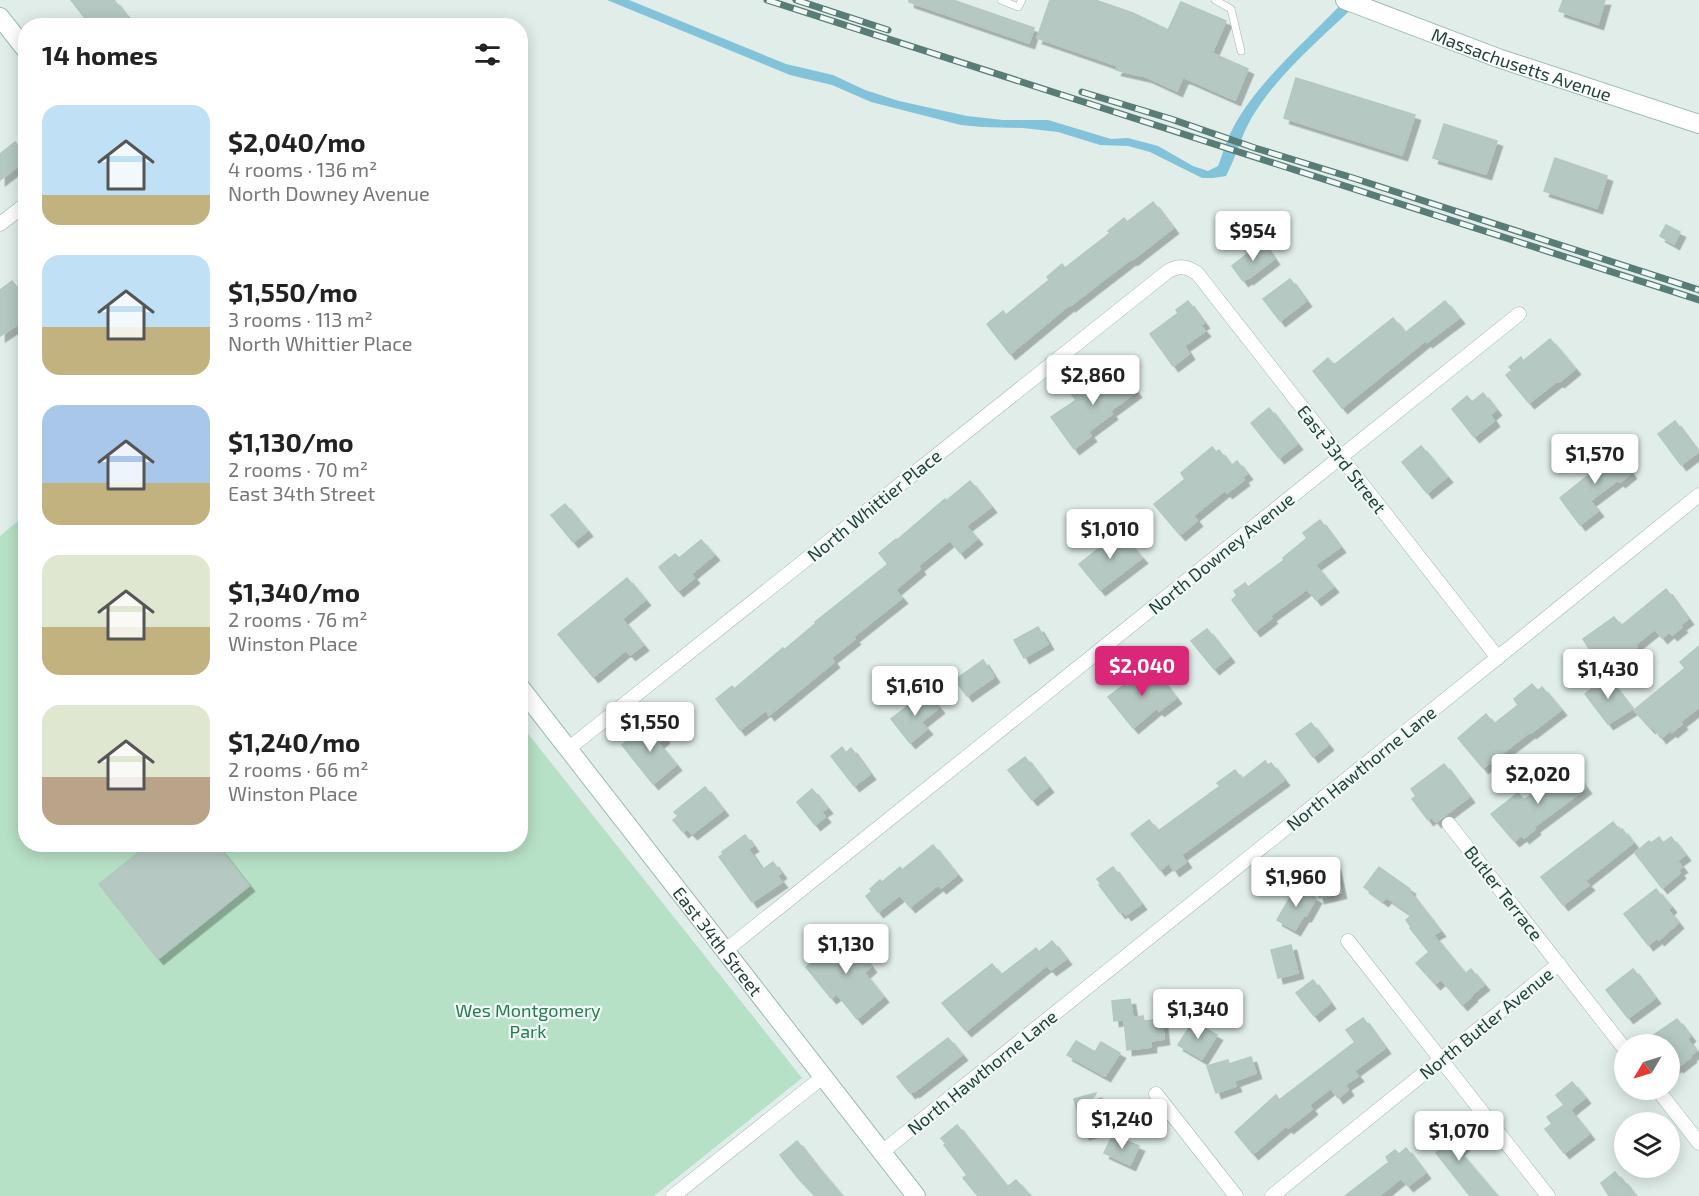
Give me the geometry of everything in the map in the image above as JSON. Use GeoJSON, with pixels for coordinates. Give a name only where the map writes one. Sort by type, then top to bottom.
{"type":"FeatureCollection","features":[{"type":"Feature","properties":{"kind":"main road","name":"Massachusetts Avenue"},"geometry":{"type":"LineString","coordinates":[[1345,0],[1547,75],[1699,124]]}},
{"type":"Feature","properties":{"kind":"main road"},"geometry":{"type":"LineString","coordinates":[[0,17],[18,40]]}},
{"type":"Feature","properties":{"kind":"main road","name":"East 34th Street"},"geometry":{"type":"LineString","coordinates":[[528,697],[916,1196]]}},
{"type":"Feature","properties":{"kind":"street"},"geometry":{"type":"LineString","coordinates":[[0,224],[18,210]]}},
{"type":"Feature","properties":{"kind":"street","name":"East 33rd Street"},"geometry":{"type":"LineString","coordinates":[[1182,266],[1197,273],[1498,658]]}},
{"type":"Feature","properties":{"kind":"street","name":"North Whittier Place"},"geometry":{"type":"LineString","coordinates":[[568,749],[1167,272],[1182,266]]}},
{"type":"Feature","properties":{"kind":"street","name":"North Downey Avenue"},"geometry":{"type":"LineString","coordinates":[[726,950],[1519,314]]}},
{"type":"Feature","properties":{"kind":"street","name":"North Hawthorne Lane"},"geometry":{"type":"LineString","coordinates":[[882,1152],[1699,495]]}},
{"type":"Feature","properties":{"kind":"street","name":"Butler Terrace"},"geometry":{"type":"LineString","coordinates":[[1449,824],[1614,1035]]}},
{"type":"Feature","properties":{"kind":"street"},"geometry":{"type":"LineString","coordinates":[[1348,941],[1548,1196]]}},
{"type":"Feature","properties":{"kind":"street","name":"North Butler Avenue"},"geometry":{"type":"LineString","coordinates":[[1272,1196],[1559,964]]}},
{"type":"Feature","properties":{"kind":"street"},"geometry":{"type":"LineString","coordinates":[[673,1196],[824,1076]]}},
{"type":"Feature","properties":{"kind":"street"},"geometry":{"type":"LineString","coordinates":[[1156,1094],[1236,1196]]}},
{"type":"Feature","properties":{"kind":"street"},"geometry":{"type":"LineString","coordinates":[[1666,1100],[1699,1143]]}},
{"type":"Feature","properties":{"kind":"lane"},"geometry":{"type":"LineString","coordinates":[[1001,0],[1018,7],[1022,0]]}},
{"type":"Feature","properties":{"kind":"lane"},"geometry":{"type":"LineString","coordinates":[[1215,0],[1231,9],[1241,51]]}},
{"type":"Feature","properties":{"kind":"green space","name":"Wes Montgomery Park"},"geometry":{"type":"Polygon","coordinates":[[[18,521],[18,852],[528,852],[528,734],[802,1078],[654,1196],[0,1196],[0,536],[18,521]]]}},
{"type":"Feature","properties":{"kind":"water"},"geometry":{"type":"Polygon","coordinates":[[[607,0],[629,0],[786,64],[833,75],[865,90],[899,101],[967,116],[1003,120],[1048,120],[1111,139],[1128,138],[1158,146],[1193,166],[1208,171],[1218,166],[1232,130],[1242,112],[1269,78],[1345,0],[1361,0],[1303,55],[1263,100],[1248,124],[1226,176],[1202,178],[1150,152],[1128,146],[1100,145],[1058,132],[961,125],[871,102],[832,85],[790,75],[607,0]]]}},
{"type":"Feature","properties":{"kind":"building"},"geometry":{"type":"Polygon","coordinates":[[[71,0],[114,0],[127,17],[126,18],[85,18],[71,0]]]}},
{"type":"Feature","properties":{"kind":"building"},"geometry":{"type":"Polygon","coordinates":[[[909,0],[953,0],[1034,28],[1029,43],[909,2],[909,0]]]}},
{"type":"Feature","properties":{"kind":"building"},"geometry":{"type":"Polygon","coordinates":[[[1050,0],[1095,0],[1133,13],[1168,30],[1181,2],[1226,21],[1212,53],[1248,69],[1235,100],[1183,77],[1177,91],[1147,77],[1116,70],[1118,66],[1037,38],[1050,0]]]}},
{"type":"Feature","properties":{"kind":"building"},"geometry":{"type":"Polygon","coordinates":[[[1563,0],[1605,0],[1598,24],[1559,11],[1563,0]]]}},
{"type":"Feature","properties":{"kind":"building"},"geometry":{"type":"Polygon","coordinates":[[[1296,78],[1415,115],[1402,155],[1284,118],[1296,78]]]}},
{"type":"Feature","properties":{"kind":"building"},"geometry":{"type":"Polygon","coordinates":[[[1444,124],[1497,141],[1486,174],[1433,158],[1444,124]]]}},
{"type":"Feature","properties":{"kind":"building"},"geometry":{"type":"Polygon","coordinates":[[[15,142],[18,146],[18,166],[0,180],[0,154],[15,142]]]}},
{"type":"Feature","properties":{"kind":"building"},"geometry":{"type":"Polygon","coordinates":[[[1555,158],[1607,176],[1597,208],[1544,191],[1555,158]]]}},
{"type":"Feature","properties":{"kind":"building"},"geometry":{"type":"Polygon","coordinates":[[[1153,202],[1173,228],[1069,305],[1010,354],[987,324],[1003,311],[1006,315],[1049,280],[1047,277],[1062,264],[1065,268],[1110,233],[1108,231],[1124,218],[1127,222],[1153,202]]]}},
{"type":"Feature","properties":{"kind":"building"},"geometry":{"type":"Polygon","coordinates":[[[1666,225],[1680,232],[1674,244],[1660,236],[1666,225]]]}},
{"type":"Feature","properties":{"kind":"building"},"geometry":{"type":"Polygon","coordinates":[[[1262,242],[1274,259],[1243,281],[1232,266],[1262,242]]]}},
{"type":"Feature","properties":{"kind":"building"},"geometry":{"type":"Polygon","coordinates":[[[1290,279],[1306,301],[1280,321],[1263,299],[1290,279]]]}},
{"type":"Feature","properties":{"kind":"building"},"geometry":{"type":"Polygon","coordinates":[[[12,281],[18,289],[18,324],[0,336],[0,290],[12,281]]]}},
{"type":"Feature","properties":{"kind":"building"},"geometry":{"type":"Polygon","coordinates":[[[1188,301],[1204,323],[1200,325],[1205,331],[1184,346],[1189,354],[1173,366],[1150,334],[1178,313],[1176,310],[1188,301]]]}},
{"type":"Feature","properties":{"kind":"building"},"geometry":{"type":"Polygon","coordinates":[[[1445,301],[1459,318],[1427,342],[1426,340],[1342,408],[1313,371],[1328,358],[1334,365],[1393,318],[1405,333],[1445,301]]]}},
{"type":"Feature","properties":{"kind":"building"},"geometry":{"type":"Polygon","coordinates":[[[1550,339],[1575,369],[1529,403],[1506,375],[1512,370],[1509,367],[1521,357],[1523,361],[1550,339]]]}},
{"type":"Feature","properties":{"kind":"building"},"geometry":{"type":"Polygon","coordinates":[[[1116,365],[1136,392],[1110,411],[1112,414],[1088,432],[1091,436],[1074,449],[1051,417],[1076,400],[1072,395],[1116,365]]]}},
{"type":"Feature","properties":{"kind":"building"},"geometry":{"type":"Polygon","coordinates":[[[1483,393],[1496,410],[1490,415],[1494,421],[1474,437],[1452,409],[1467,396],[1472,402],[1483,393]]]}},
{"type":"Feature","properties":{"kind":"building"},"geometry":{"type":"Polygon","coordinates":[[[1269,408],[1297,444],[1279,458],[1251,423],[1269,408]]]}},
{"type":"Feature","properties":{"kind":"building"},"geometry":{"type":"Polygon","coordinates":[[[1675,421],[1698,452],[1681,465],[1658,434],[1675,421]]]}},
{"type":"Feature","properties":{"kind":"building"},"geometry":{"type":"Polygon","coordinates":[[[1421,446],[1447,477],[1427,493],[1402,462],[1421,446]]]}},
{"type":"Feature","properties":{"kind":"building"},"geometry":{"type":"Polygon","coordinates":[[[1212,447],[1216,452],[1219,450],[1231,466],[1237,461],[1247,474],[1242,477],[1244,480],[1227,493],[1225,490],[1193,516],[1197,521],[1180,535],[1154,504],[1185,479],[1181,473],[1212,447]]]}},
{"type":"Feature","properties":{"kind":"building"},"geometry":{"type":"Polygon","coordinates":[[[1612,447],[1631,473],[1590,501],[1598,511],[1580,525],[1560,498],[1595,470],[1591,464],[1612,447]]]}},
{"type":"Feature","properties":{"kind":"building"},"geometry":{"type":"Polygon","coordinates":[[[970,481],[991,507],[966,526],[977,539],[960,553],[950,540],[918,566],[920,569],[895,590],[902,598],[853,637],[855,639],[831,658],[834,662],[769,715],[766,710],[740,730],[716,699],[732,686],[734,689],[783,648],[784,650],[815,622],[888,564],[879,553],[970,481]]]}},
{"type":"Feature","properties":{"kind":"building"},"geometry":{"type":"Polygon","coordinates":[[[565,504],[587,531],[573,542],[551,515],[565,504]]]}},
{"type":"Feature","properties":{"kind":"building"},"geometry":{"type":"Polygon","coordinates":[[[1320,520],[1340,547],[1315,565],[1333,587],[1316,600],[1307,589],[1270,616],[1272,618],[1255,631],[1232,600],[1237,595],[1234,591],[1245,583],[1248,587],[1284,560],[1283,558],[1307,538],[1303,533],[1320,520]]]}},
{"type":"Feature","properties":{"kind":"building"},"geometry":{"type":"Polygon","coordinates":[[[1117,529],[1142,558],[1100,590],[1079,564],[1103,545],[1101,542],[1117,529]]]}},
{"type":"Feature","properties":{"kind":"building"},"geometry":{"type":"Polygon","coordinates":[[[701,540],[714,555],[691,574],[694,578],[678,591],[659,567],[675,554],[679,558],[701,540]]]}},
{"type":"Feature","properties":{"kind":"building"},"geometry":{"type":"Polygon","coordinates":[[[627,578],[645,600],[622,619],[643,645],[630,655],[626,650],[593,677],[558,634],[627,578]]]}},
{"type":"Feature","properties":{"kind":"building"},"geometry":{"type":"Polygon","coordinates":[[[1666,589],[1688,619],[1672,635],[1669,632],[1662,638],[1655,629],[1635,645],[1637,647],[1629,653],[1630,655],[1604,673],[1583,639],[1614,617],[1621,626],[1666,589]]]}},
{"type":"Feature","properties":{"kind":"building"},"geometry":{"type":"Polygon","coordinates":[[[1038,627],[1048,644],[1024,658],[1014,640],[1038,627]]]}},
{"type":"Feature","properties":{"kind":"building"},"geometry":{"type":"Polygon","coordinates":[[[1207,629],[1229,657],[1214,669],[1191,641],[1207,629]]]}},
{"type":"Feature","properties":{"kind":"building"},"geometry":{"type":"Polygon","coordinates":[[[1699,646],[1699,707],[1680,722],[1682,724],[1661,738],[1652,726],[1650,728],[1634,710],[1685,668],[1680,662],[1699,646]]]}},
{"type":"Feature","properties":{"kind":"building"},"geometry":{"type":"Polygon","coordinates":[[[983,660],[994,677],[967,696],[955,680],[983,660]]]}},
{"type":"Feature","properties":{"kind":"building"},"geometry":{"type":"Polygon","coordinates":[[[1152,667],[1176,698],[1159,711],[1157,708],[1133,728],[1108,697],[1125,684],[1127,687],[1152,667]]]}},
{"type":"Feature","properties":{"kind":"building"},"geometry":{"type":"Polygon","coordinates":[[[1605,674],[1632,709],[1608,724],[1585,694],[1594,687],[1592,684],[1605,674]]]}},
{"type":"Feature","properties":{"kind":"building"},"geometry":{"type":"Polygon","coordinates":[[[1532,684],[1538,691],[1542,687],[1561,710],[1483,768],[1458,738],[1486,714],[1494,724],[1518,705],[1514,699],[1532,684]]]}},
{"type":"Feature","properties":{"kind":"building"},"geometry":{"type":"Polygon","coordinates":[[[926,692],[939,708],[921,722],[927,729],[910,743],[891,719],[926,692]]]}},
{"type":"Feature","properties":{"kind":"building"},"geometry":{"type":"Polygon","coordinates":[[[652,722],[664,738],[658,743],[676,765],[653,784],[622,745],[652,722]]]}},
{"type":"Feature","properties":{"kind":"building"},"geometry":{"type":"Polygon","coordinates":[[[1311,723],[1328,745],[1313,757],[1296,734],[1311,723]]]}},
{"type":"Feature","properties":{"kind":"building"},"geometry":{"type":"Polygon","coordinates":[[[842,747],[846,753],[851,748],[870,774],[854,786],[831,756],[842,747]]]}},
{"type":"Feature","properties":{"kind":"building"},"geometry":{"type":"Polygon","coordinates":[[[1025,757],[1048,787],[1032,800],[1008,770],[1025,757]]]}},
{"type":"Feature","properties":{"kind":"building"},"geometry":{"type":"Polygon","coordinates":[[[1265,761],[1268,765],[1271,763],[1284,780],[1181,855],[1186,862],[1174,871],[1169,863],[1160,870],[1131,834],[1149,820],[1158,831],[1220,786],[1217,783],[1235,770],[1242,779],[1265,761]]]}},
{"type":"Feature","properties":{"kind":"building"},"geometry":{"type":"Polygon","coordinates":[[[1444,764],[1469,797],[1436,822],[1432,817],[1428,820],[1412,799],[1416,796],[1411,789],[1444,764]]]}},
{"type":"Feature","properties":{"kind":"building"},"geometry":{"type":"Polygon","coordinates":[[[1569,766],[1586,788],[1534,827],[1535,829],[1524,838],[1522,835],[1514,841],[1491,814],[1518,793],[1524,800],[1569,766]]]}},
{"type":"Feature","properties":{"kind":"building"},"geometry":{"type":"Polygon","coordinates":[[[705,787],[723,810],[692,834],[687,829],[683,832],[673,820],[678,816],[674,812],[705,787]]]}},
{"type":"Feature","properties":{"kind":"building"},"geometry":{"type":"Polygon","coordinates":[[[812,789],[827,808],[821,812],[825,817],[815,825],[797,802],[812,789]]]}},
{"type":"Feature","properties":{"kind":"building"},"geometry":{"type":"Polygon","coordinates":[[[1613,822],[1633,843],[1585,881],[1589,885],[1563,905],[1541,877],[1613,822]]]}},
{"type":"Feature","properties":{"kind":"building"},"geometry":{"type":"Polygon","coordinates":[[[745,835],[753,846],[748,849],[762,870],[773,862],[781,873],[777,876],[782,882],[752,902],[719,857],[724,853],[722,852],[745,835]]]}},
{"type":"Feature","properties":{"kind":"building"},"geometry":{"type":"Polygon","coordinates":[[[1659,837],[1663,843],[1671,837],[1685,855],[1677,861],[1682,867],[1678,870],[1680,873],[1662,888],[1635,853],[1649,841],[1651,843],[1659,837]]]}},
{"type":"Feature","properties":{"kind":"building"},"geometry":{"type":"Polygon","coordinates":[[[933,845],[957,875],[941,888],[938,885],[910,907],[900,895],[878,912],[866,896],[872,891],[870,889],[900,867],[902,870],[933,845]]]}},
{"type":"Feature","properties":{"kind":"building"},"geometry":{"type":"Polygon","coordinates":[[[139,852],[222,852],[249,886],[158,959],[99,884],[139,852]]]}},
{"type":"Feature","properties":{"kind":"building"},"geometry":{"type":"Polygon","coordinates":[[[1335,865],[1341,893],[1319,898],[1312,871],[1335,865]]]}},
{"type":"Feature","properties":{"kind":"building"},"geometry":{"type":"Polygon","coordinates":[[[1113,867],[1141,904],[1126,915],[1123,911],[1120,913],[1097,879],[1113,867]]]}},
{"type":"Feature","properties":{"kind":"building"},"geometry":{"type":"Polygon","coordinates":[[[1379,867],[1410,889],[1409,891],[1440,931],[1433,935],[1465,974],[1471,969],[1484,985],[1462,1005],[1441,979],[1435,984],[1416,963],[1429,952],[1406,920],[1412,915],[1386,897],[1383,901],[1364,887],[1379,867]]]}},
{"type":"Feature","properties":{"kind":"building"},"geometry":{"type":"Polygon","coordinates":[[[1296,887],[1316,898],[1295,930],[1277,920],[1296,887]]]}},
{"type":"Feature","properties":{"kind":"building"},"geometry":{"type":"Polygon","coordinates":[[[1656,889],[1671,907],[1668,910],[1678,923],[1659,940],[1657,938],[1648,945],[1624,914],[1656,889]]]}},
{"type":"Feature","properties":{"kind":"building"},"geometry":{"type":"Polygon","coordinates":[[[843,930],[871,967],[864,973],[883,997],[857,1019],[837,994],[831,998],[806,967],[829,949],[826,944],[843,930]]]}},
{"type":"Feature","properties":{"kind":"building"},"geometry":{"type":"Polygon","coordinates":[[[1052,941],[1066,959],[1051,970],[1047,965],[966,1031],[942,1003],[992,964],[1001,975],[1036,948],[1039,952],[1052,941]]]}},
{"type":"Feature","properties":{"kind":"building"},"geometry":{"type":"Polygon","coordinates":[[[1291,945],[1298,973],[1278,978],[1271,950],[1291,945]]]}},
{"type":"Feature","properties":{"kind":"building"},"geometry":{"type":"Polygon","coordinates":[[[1633,969],[1655,998],[1628,1018],[1606,990],[1633,969]]]}},
{"type":"Feature","properties":{"kind":"building"},"geometry":{"type":"Polygon","coordinates":[[[1313,980],[1330,1003],[1314,1016],[1296,993],[1313,980]]]}},
{"type":"Feature","properties":{"kind":"building"},"geometry":{"type":"Polygon","coordinates":[[[1130,999],[1133,1018],[1143,1016],[1144,1021],[1162,1019],[1164,1039],[1151,1041],[1151,1047],[1127,1050],[1124,1019],[1114,1021],[1112,1001],[1130,999]]]}},
{"type":"Feature","properties":{"kind":"building"},"geometry":{"type":"Polygon","coordinates":[[[1363,1018],[1385,1048],[1354,1071],[1358,1076],[1345,1085],[1348,1090],[1338,1098],[1331,1088],[1309,1105],[1312,1109],[1288,1128],[1286,1126],[1253,1154],[1235,1132],[1276,1095],[1279,1100],[1355,1042],[1346,1030],[1363,1018]]]}},
{"type":"Feature","properties":{"kind":"building"},"geometry":{"type":"Polygon","coordinates":[[[1677,1019],[1690,1036],[1687,1039],[1696,1051],[1680,1065],[1680,1034],[1655,1034],[1677,1019]]]}},
{"type":"Feature","properties":{"kind":"building"},"geometry":{"type":"Polygon","coordinates":[[[1193,1021],[1217,1035],[1202,1059],[1178,1045],[1193,1021]]]}},
{"type":"Feature","properties":{"kind":"building"},"geometry":{"type":"Polygon","coordinates":[[[948,1038],[962,1055],[910,1093],[897,1077],[948,1038]]]}},
{"type":"Feature","properties":{"kind":"building"},"geometry":{"type":"Polygon","coordinates":[[[1076,1041],[1095,1052],[1101,1042],[1120,1053],[1105,1076],[1067,1055],[1076,1041]]]}},
{"type":"Feature","properties":{"kind":"building"},"geometry":{"type":"Polygon","coordinates":[[[1251,1057],[1256,1073],[1234,1081],[1236,1086],[1216,1093],[1207,1066],[1228,1060],[1229,1064],[1251,1057]]]}},
{"type":"Feature","properties":{"kind":"building"},"geometry":{"type":"Polygon","coordinates":[[[1572,1082],[1585,1098],[1570,1110],[1589,1134],[1564,1153],[1545,1129],[1552,1124],[1547,1117],[1564,1105],[1556,1095],[1572,1082]]]}},
{"type":"Feature","properties":{"kind":"building"},"geometry":{"type":"Polygon","coordinates":[[[1096,1093],[1086,1110],[1101,1107],[1107,1128],[1084,1134],[1074,1099],[1096,1093]]]}},
{"type":"Feature","properties":{"kind":"building"},"geometry":{"type":"Polygon","coordinates":[[[1446,1122],[1464,1145],[1458,1150],[1497,1196],[1470,1196],[1436,1153],[1440,1150],[1428,1135],[1446,1122]]]}},
{"type":"Feature","properties":{"kind":"building"},"geometry":{"type":"Polygon","coordinates":[[[957,1125],[1007,1187],[1016,1180],[1030,1196],[978,1196],[963,1178],[967,1175],[941,1138],[957,1125]]]}},
{"type":"Feature","properties":{"kind":"building"},"geometry":{"type":"Polygon","coordinates":[[[1113,1135],[1139,1146],[1130,1165],[1104,1153],[1113,1135]]]}},
{"type":"Feature","properties":{"kind":"building"},"geometry":{"type":"Polygon","coordinates":[[[797,1141],[842,1196],[815,1196],[798,1178],[780,1155],[797,1141]]]}},
{"type":"Feature","properties":{"kind":"building"},"geometry":{"type":"Polygon","coordinates":[[[1406,1148],[1425,1173],[1408,1186],[1401,1178],[1379,1196],[1345,1196],[1389,1162],[1386,1157],[1395,1150],[1399,1154],[1406,1148]]]}},
{"type":"Feature","properties":{"kind":"building"},"geometry":{"type":"Polygon","coordinates":[[[1614,1173],[1614,1178],[1622,1179],[1635,1196],[1609,1196],[1601,1183],[1614,1173]]]}},
{"type":"Feature","properties":{"kind":"railway"},"geometry":{"type":"LineString","coordinates":[[767,0],[1699,300]]}},
{"type":"Feature","properties":{"kind":"railway"},"geometry":{"type":"LineString","coordinates":[[796,0],[888,30]]}},
{"type":"Feature","properties":{"kind":"railway"},"geometry":{"type":"LineString","coordinates":[[1082,92],[1699,290]]}}]}
